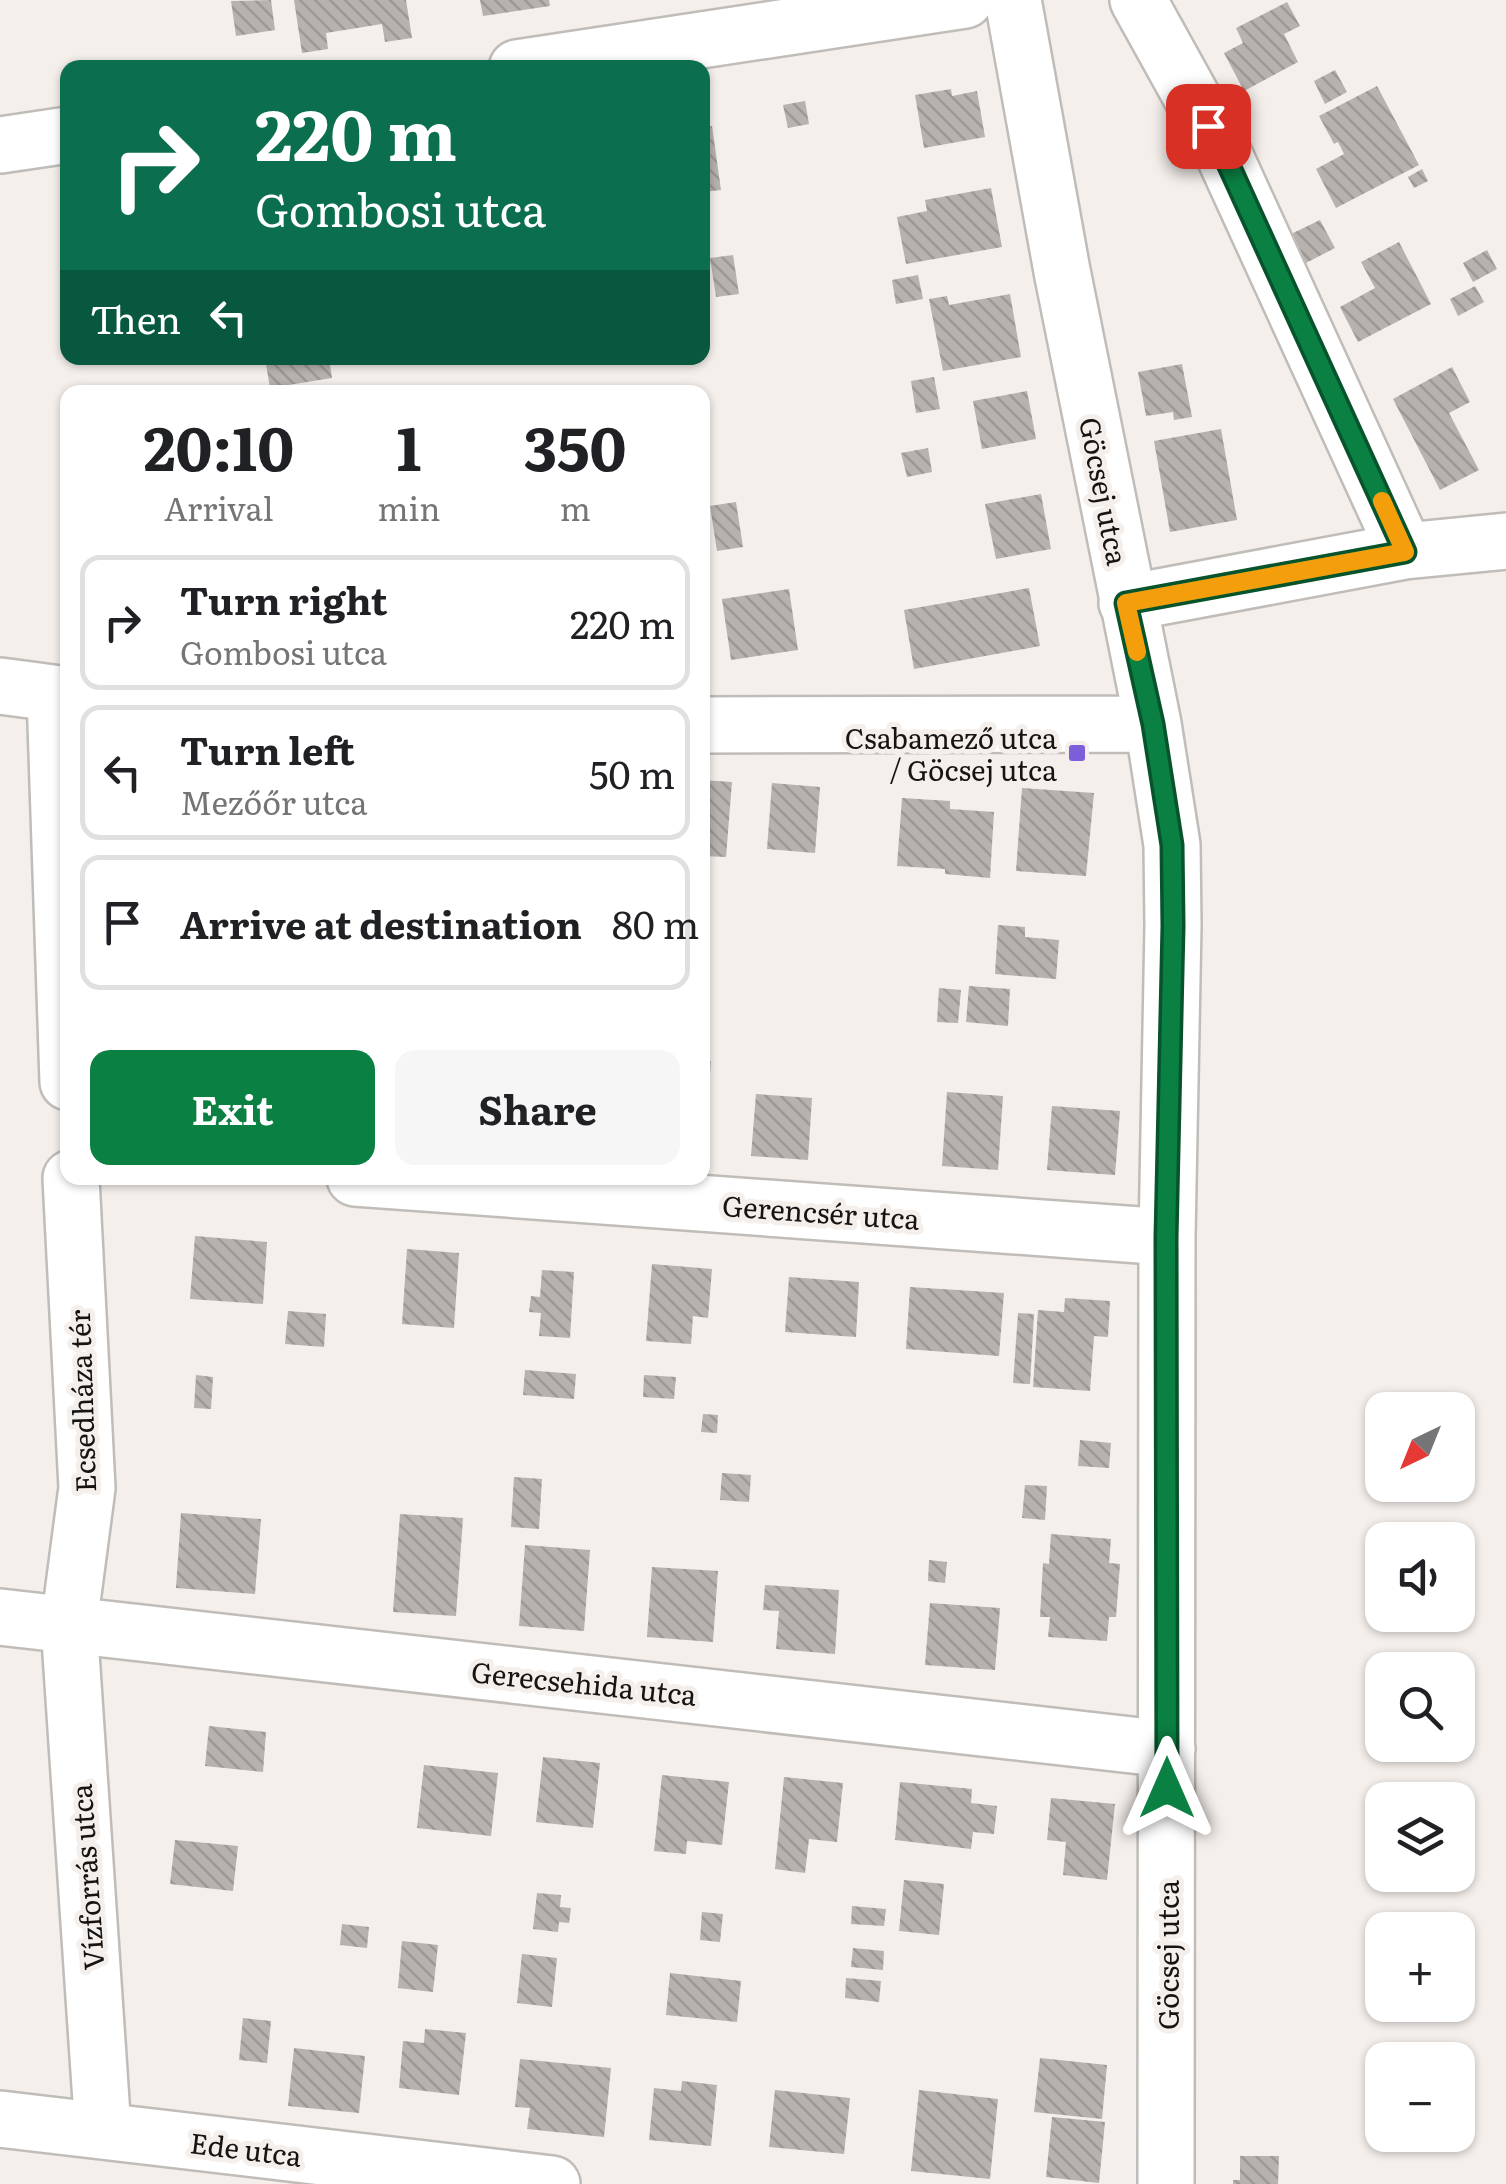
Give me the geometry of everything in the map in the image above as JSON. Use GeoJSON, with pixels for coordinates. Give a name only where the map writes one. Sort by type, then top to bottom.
{"type":"FeatureCollection","features":[{"type":"Feature","properties":{"kind":"street"},"geometry":{"type":"LineString","coordinates":[[570,60],[965,0]]}},
{"type":"Feature","properties":{"kind":"street","name":"Göcsej utca"},"geometry":{"type":"LineString","coordinates":[[1013,0],[1126,603],[1153,724],[1172,845],[1166,1237],[1166,2184]]}},
{"type":"Feature","properties":{"kind":"street"},"geometry":{"type":"LineString","coordinates":[[1138,0],[1225,157],[1405,552]]}},
{"type":"Feature","properties":{"kind":"street"},"geometry":{"type":"LineString","coordinates":[[0,145],[60,136]]}},
{"type":"Feature","properties":{"kind":"street"},"geometry":{"type":"LineString","coordinates":[[1126,603],[1405,552],[1506,541]]}},
{"type":"Feature","properties":{"kind":"street"},"geometry":{"type":"LineString","coordinates":[[0,652],[0,686],[60,694]]}},
{"type":"Feature","properties":{"kind":"street"},"geometry":{"type":"LineString","coordinates":[[710,725],[1153,724]]}},
{"type":"Feature","properties":{"kind":"street","name":"Ecsedháza tér"},"geometry":{"type":"LineString","coordinates":[[69,1624],[87,1488],[71,1185]]}},
{"type":"Feature","properties":{"kind":"street","name":"Gerencsér utca"},"geometry":{"type":"LineString","coordinates":[[451,1185],[1166,1237]]}},
{"type":"Feature","properties":{"kind":"street","name":"Gerecsehida utca"},"geometry":{"type":"LineString","coordinates":[[0,1617],[1167,1749]]}},
{"type":"Feature","properties":{"kind":"street","name":"Vízforrás utca"},"geometry":{"type":"LineString","coordinates":[[69,1624],[103,2131]]}},
{"type":"Feature","properties":{"kind":"street","name":"Ede utca"},"geometry":{"type":"LineString","coordinates":[[0,2119],[552,2184]]}},
{"type":"Feature","properties":{"kind":"building"},"geometry":{"type":"Polygon","coordinates":[[[271,0],[275,30],[236,36],[231,1],[271,0]]]}},
{"type":"Feature","properties":{"kind":"building"},"geometry":{"type":"Polygon","coordinates":[[[294,0],[406,0],[412,38],[385,42],[382,24],[326,33],[328,49],[302,53],[294,0]]]}},
{"type":"Feature","properties":{"kind":"building"},"geometry":{"type":"Polygon","coordinates":[[[480,0],[549,0],[550,6],[483,16],[480,0]]]}},
{"type":"Feature","properties":{"kind":"building"},"geometry":{"type":"Polygon","coordinates":[[[1287,2],[1300,26],[1284,34],[1298,62],[1244,91],[1224,53],[1243,43],[1236,28],[1287,2]]]}},
{"type":"Feature","properties":{"kind":"building"},"geometry":{"type":"Polygon","coordinates":[[[1335,70],[1347,92],[1325,104],[1314,81],[1335,70]]]}},
{"type":"Feature","properties":{"kind":"building"},"geometry":{"type":"Polygon","coordinates":[[[1377,86],[1419,165],[1336,208],[1316,169],[1344,154],[1319,116],[1377,86]]]}},
{"type":"Feature","properties":{"kind":"building"},"geometry":{"type":"Polygon","coordinates":[[[951,89],[952,96],[977,91],[985,137],[924,148],[915,95],[951,89]]]}},
{"type":"Feature","properties":{"kind":"building"},"geometry":{"type":"Polygon","coordinates":[[[805,101],[809,124],[788,128],[783,105],[805,101]]]}},
{"type":"Feature","properties":{"kind":"building"},"geometry":{"type":"Polygon","coordinates":[[[710,126],[721,190],[710,191],[710,126]]]}},
{"type":"Feature","properties":{"kind":"building"},"geometry":{"type":"Polygon","coordinates":[[[1422,169],[1428,181],[1414,188],[1408,177],[1422,169]]]}},
{"type":"Feature","properties":{"kind":"building"},"geometry":{"type":"Polygon","coordinates":[[[991,188],[1002,247],[906,264],[897,217],[927,211],[925,200],[991,188]]]}},
{"type":"Feature","properties":{"kind":"building"},"geometry":{"type":"Polygon","coordinates":[[[1320,220],[1335,248],[1304,264],[1289,235],[1320,220]]]}},
{"type":"Feature","properties":{"kind":"building"},"geometry":{"type":"Polygon","coordinates":[[[1399,242],[1431,304],[1358,342],[1340,307],[1375,288],[1361,262],[1399,242]]]}},
{"type":"Feature","properties":{"kind":"building"},"geometry":{"type":"Polygon","coordinates":[[[1487,250],[1497,269],[1473,282],[1463,263],[1487,250]]]}},
{"type":"Feature","properties":{"kind":"building"},"geometry":{"type":"Polygon","coordinates":[[[733,255],[739,294],[716,297],[710,258],[733,255]]]}},
{"type":"Feature","properties":{"kind":"building"},"geometry":{"type":"Polygon","coordinates":[[[918,275],[923,299],[896,304],[892,280],[918,275]]]}},
{"type":"Feature","properties":{"kind":"building"},"geometry":{"type":"Polygon","coordinates":[[[1475,286],[1484,302],[1458,316],[1450,299],[1475,286]]]}},
{"type":"Feature","properties":{"kind":"building"},"geometry":{"type":"Polygon","coordinates":[[[1010,294],[1021,357],[943,371],[929,299],[947,296],[949,305],[1010,294]]]}},
{"type":"Feature","properties":{"kind":"building"},"geometry":{"type":"Polygon","coordinates":[[[1182,364],[1192,417],[1174,420],[1173,412],[1146,416],[1138,372],[1182,364]]]}},
{"type":"Feature","properties":{"kind":"building"},"geometry":{"type":"Polygon","coordinates":[[[266,365],[330,365],[332,378],[270,385],[266,365]]]}},
{"type":"Feature","properties":{"kind":"building"},"geometry":{"type":"Polygon","coordinates":[[[1452,367],[1470,402],[1449,413],[1479,470],[1440,490],[1393,399],[1452,367]]]}},
{"type":"Feature","properties":{"kind":"building"},"geometry":{"type":"Polygon","coordinates":[[[934,377],[940,409],[916,413],[911,381],[934,377]]]}},
{"type":"Feature","properties":{"kind":"building"},"geometry":{"type":"Polygon","coordinates":[[[1027,391],[1036,439],[982,449],[973,401],[1027,391]]]}},
{"type":"Feature","properties":{"kind":"building"},"geometry":{"type":"Polygon","coordinates":[[[1221,429],[1237,520],[1170,532],[1154,441],[1221,429]]]}},
{"type":"Feature","properties":{"kind":"building"},"geometry":{"type":"Polygon","coordinates":[[[928,448],[932,472],[907,477],[901,453],[928,448]]]}},
{"type":"Feature","properties":{"kind":"building"},"geometry":{"type":"Polygon","coordinates":[[[1041,494],[1051,549],[996,559],[985,504],[1041,494]]]}},
{"type":"Feature","properties":{"kind":"building"},"geometry":{"type":"Polygon","coordinates":[[[736,502],[743,547],[717,551],[710,506],[736,502]]]}},
{"type":"Feature","properties":{"kind":"building"},"geometry":{"type":"Polygon","coordinates":[[[1029,588],[1040,646],[914,669],[904,610],[1029,588]]]}},
{"type":"Feature","properties":{"kind":"building"},"geometry":{"type":"Polygon","coordinates":[[[789,589],[798,650],[731,660],[722,599],[789,589]]]}},
{"type":"Feature","properties":{"kind":"building"},"geometry":{"type":"Polygon","coordinates":[[[710,781],[732,782],[726,857],[710,856],[710,781]]]}},
{"type":"Feature","properties":{"kind":"building"},"geometry":{"type":"Polygon","coordinates":[[[772,783],[820,787],[815,853],[767,849],[772,783]]]}},
{"type":"Feature","properties":{"kind":"building"},"geometry":{"type":"Polygon","coordinates":[[[1022,788],[1094,793],[1086,876],[1016,871],[1022,788]]]}},
{"type":"Feature","properties":{"kind":"building"},"geometry":{"type":"Polygon","coordinates":[[[902,798],[950,801],[950,809],[994,812],[990,878],[945,874],[945,869],[897,866],[902,798]]]}},
{"type":"Feature","properties":{"kind":"building"},"geometry":{"type":"Polygon","coordinates":[[[998,925],[1025,927],[1025,937],[1059,940],[1056,979],[995,974],[998,925]]]}},
{"type":"Feature","properties":{"kind":"building"},"geometry":{"type":"Polygon","coordinates":[[[969,986],[1010,989],[1008,1026],[966,1022],[969,986]]]}},
{"type":"Feature","properties":{"kind":"building"},"geometry":{"type":"Polygon","coordinates":[[[939,988],[961,990],[958,1023],[937,1022],[939,988]]]}},
{"type":"Feature","properties":{"kind":"building"},"geometry":{"type":"Polygon","coordinates":[[[947,1092],[1003,1096],[998,1170],[942,1166],[947,1092]]]}},
{"type":"Feature","properties":{"kind":"building"},"geometry":{"type":"Polygon","coordinates":[[[756,1094],[812,1098],[808,1160],[751,1156],[756,1094]]]}},
{"type":"Feature","properties":{"kind":"building"},"geometry":{"type":"Polygon","coordinates":[[[1052,1106],[1120,1111],[1115,1175],[1047,1170],[1052,1106]]]}},
{"type":"Feature","properties":{"kind":"building"},"geometry":{"type":"Polygon","coordinates":[[[195,1236],[267,1242],[263,1304],[190,1299],[195,1236]]]}},
{"type":"Feature","properties":{"kind":"building"},"geometry":{"type":"Polygon","coordinates":[[[407,1249],[459,1253],[454,1328],[402,1324],[407,1249]]]}},
{"type":"Feature","properties":{"kind":"building"},"geometry":{"type":"Polygon","coordinates":[[[652,1264],[712,1269],[708,1318],[693,1316],[691,1344],[646,1341],[652,1264]]]}},
{"type":"Feature","properties":{"kind":"building"},"geometry":{"type":"Polygon","coordinates":[[[542,1270],[574,1272],[570,1338],[539,1336],[541,1313],[529,1312],[531,1296],[540,1297],[542,1270]]]}},
{"type":"Feature","properties":{"kind":"building"},"geometry":{"type":"Polygon","coordinates":[[[789,1277],[859,1282],[856,1337],[785,1332],[789,1277]]]}},
{"type":"Feature","properties":{"kind":"building"},"geometry":{"type":"Polygon","coordinates":[[[910,1287],[1004,1293],[999,1356],[906,1349],[910,1287]]]}},
{"type":"Feature","properties":{"kind":"building"},"geometry":{"type":"Polygon","coordinates":[[[1065,1298],[1110,1301],[1108,1337],[1094,1336],[1090,1391],[1033,1387],[1038,1310],[1064,1312],[1065,1298]]]}},
{"type":"Feature","properties":{"kind":"building"},"geometry":{"type":"Polygon","coordinates":[[[288,1311],[326,1314],[324,1347],[285,1344],[288,1311]]]}},
{"type":"Feature","properties":{"kind":"building"},"geometry":{"type":"Polygon","coordinates":[[[1018,1313],[1034,1314],[1030,1384],[1013,1383],[1018,1313]]]}},
{"type":"Feature","properties":{"kind":"building"},"geometry":{"type":"Polygon","coordinates":[[[525,1370],[576,1374],[574,1399],[523,1395],[525,1370]]]}},
{"type":"Feature","properties":{"kind":"building"},"geometry":{"type":"Polygon","coordinates":[[[196,1375],[213,1377],[211,1409],[194,1408],[196,1375]]]}},
{"type":"Feature","properties":{"kind":"building"},"geometry":{"type":"Polygon","coordinates":[[[644,1375],[676,1377],[674,1399],[643,1397],[644,1375]]]}},
{"type":"Feature","properties":{"kind":"building"},"geometry":{"type":"Polygon","coordinates":[[[703,1414],[718,1415],[717,1433],[701,1432],[703,1414]]]}},
{"type":"Feature","properties":{"kind":"building"},"geometry":{"type":"Polygon","coordinates":[[[1080,1440],[1111,1443],[1109,1468],[1078,1466],[1080,1440]]]}},
{"type":"Feature","properties":{"kind":"building"},"geometry":{"type":"Polygon","coordinates":[[[722,1473],[751,1475],[749,1502],[720,1500],[722,1473]]]}},
{"type":"Feature","properties":{"kind":"building"},"geometry":{"type":"Polygon","coordinates":[[[514,1477],[542,1479],[539,1529],[511,1527],[514,1477]]]}},
{"type":"Feature","properties":{"kind":"building"},"geometry":{"type":"Polygon","coordinates":[[[1025,1485],[1047,1486],[1045,1520],[1022,1518],[1025,1485]]]}},
{"type":"Feature","properties":{"kind":"building"},"geometry":{"type":"Polygon","coordinates":[[[181,1513],[261,1519],[255,1594],[176,1588],[181,1513]]]}},
{"type":"Feature","properties":{"kind":"building"},"geometry":{"type":"Polygon","coordinates":[[[400,1514],[463,1518],[456,1616],[393,1612],[400,1514]]]}},
{"type":"Feature","properties":{"kind":"building"},"geometry":{"type":"Polygon","coordinates":[[[1051,1534],[1111,1539],[1109,1563],[1120,1564],[1116,1617],[1109,1617],[1107,1641],[1048,1637],[1050,1617],[1040,1617],[1043,1563],[1049,1564],[1051,1534]]]}},
{"type":"Feature","properties":{"kind":"building"},"geometry":{"type":"Polygon","coordinates":[[[525,1545],[590,1550],[584,1631],[519,1626],[525,1545]]]}},
{"type":"Feature","properties":{"kind":"building"},"geometry":{"type":"Polygon","coordinates":[[[929,1560],[947,1562],[945,1583],[928,1581],[929,1560]]]}},
{"type":"Feature","properties":{"kind":"building"},"geometry":{"type":"Polygon","coordinates":[[[652,1567],[718,1571],[713,1642],[647,1637],[652,1567]]]}},
{"type":"Feature","properties":{"kind":"building"},"geometry":{"type":"Polygon","coordinates":[[[765,1585],[839,1590],[835,1654],[776,1649],[779,1611],[763,1610],[765,1585]]]}},
{"type":"Feature","properties":{"kind":"building"},"geometry":{"type":"Polygon","coordinates":[[[930,1603],[1000,1608],[995,1670],[925,1665],[930,1603]]]}},
{"type":"Feature","properties":{"kind":"building"},"geometry":{"type":"Polygon","coordinates":[[[209,1726],[266,1732],[263,1772],[205,1766],[209,1726]]]}},
{"type":"Feature","properties":{"kind":"building"},"geometry":{"type":"Polygon","coordinates":[[[543,1757],[600,1763],[593,1828],[536,1822],[543,1757]]]}},
{"type":"Feature","properties":{"kind":"building"},"geometry":{"type":"Polygon","coordinates":[[[424,1765],[498,1773],[491,1836],[417,1828],[424,1765]]]}},
{"type":"Feature","properties":{"kind":"building"},"geometry":{"type":"Polygon","coordinates":[[[662,1775],[729,1782],[722,1845],[687,1841],[686,1854],[654,1851],[662,1775]]]}},
{"type":"Feature","properties":{"kind":"building"},"geometry":{"type":"Polygon","coordinates":[[[784,1777],[843,1783],[837,1842],[809,1839],[805,1873],[775,1869],[784,1777]]]}},
{"type":"Feature","properties":{"kind":"building"},"geometry":{"type":"Polygon","coordinates":[[[900,1782],[972,1789],[971,1803],[997,1806],[994,1834],[973,1832],[971,1849],[895,1840],[900,1782]]]}},
{"type":"Feature","properties":{"kind":"building"},"geometry":{"type":"Polygon","coordinates":[[[1051,1798],[1115,1804],[1107,1880],[1063,1875],[1066,1842],[1047,1840],[1051,1798]]]}},
{"type":"Feature","properties":{"kind":"building"},"geometry":{"type":"Polygon","coordinates":[[[175,1840],[238,1846],[233,1891],[170,1884],[175,1840]]]}},
{"type":"Feature","properties":{"kind":"building"},"geometry":{"type":"Polygon","coordinates":[[[904,1880],[944,1884],[939,1935],[899,1931],[904,1880]]]}},
{"type":"Feature","properties":{"kind":"building"},"geometry":{"type":"Polygon","coordinates":[[[537,1893],[561,1895],[560,1907],[571,1908],[569,1923],[559,1922],[558,1932],[533,1929],[537,1893]]]}},
{"type":"Feature","properties":{"kind":"building"},"geometry":{"type":"Polygon","coordinates":[[[852,1906],[886,1909],[884,1926],[851,1924],[852,1906]]]}},
{"type":"Feature","properties":{"kind":"building"},"geometry":{"type":"Polygon","coordinates":[[[702,1912],[723,1914],[720,1942],[700,1940],[702,1912]]]}},
{"type":"Feature","properties":{"kind":"building"},"geometry":{"type":"Polygon","coordinates":[[[342,1924],[369,1927],[367,1948],[340,1945],[342,1924]]]}},
{"type":"Feature","properties":{"kind":"building"},"geometry":{"type":"Polygon","coordinates":[[[402,1941],[438,1945],[433,1992],[398,1988],[402,1941]]]}},
{"type":"Feature","properties":{"kind":"building"},"geometry":{"type":"Polygon","coordinates":[[[853,1948],[884,1951],[883,1970],[851,1967],[853,1948]]]}},
{"type":"Feature","properties":{"kind":"building"},"geometry":{"type":"Polygon","coordinates":[[[522,1954],[557,1958],[552,2007],[517,2003],[522,1954]]]}},
{"type":"Feature","properties":{"kind":"building"},"geometry":{"type":"Polygon","coordinates":[[[670,1973],[741,1981],[737,2022],[666,2015],[670,1973]]]}},
{"type":"Feature","properties":{"kind":"building"},"geometry":{"type":"Polygon","coordinates":[[[846,1978],[881,1981],[879,2002],[845,1998],[846,1978]]]}},
{"type":"Feature","properties":{"kind":"building"},"geometry":{"type":"Polygon","coordinates":[[[243,2018],[271,2021],[267,2063],[239,2060],[243,2018]]]}},
{"type":"Feature","properties":{"kind":"building"},"geometry":{"type":"Polygon","coordinates":[[[425,2029],[466,2033],[459,2095],[399,2088],[403,2041],[424,2043],[425,2029]]]}},
{"type":"Feature","properties":{"kind":"building"},"geometry":{"type":"Polygon","coordinates":[[[294,2048],[365,2056],[359,2113],[288,2106],[294,2048]]]}},
{"type":"Feature","properties":{"kind":"building"},"geometry":{"type":"Polygon","coordinates":[[[1040,2058],[1107,2065],[1102,2119],[1034,2112],[1040,2058]]]}},
{"type":"Feature","properties":{"kind":"building"},"geometry":{"type":"Polygon","coordinates":[[[520,2059],[611,2068],[604,2137],[527,2129],[530,2108],[515,2107],[520,2059]]]}},
{"type":"Feature","properties":{"kind":"building"},"geometry":{"type":"Polygon","coordinates":[[[682,2081],[717,2085],[711,2146],[649,2140],[654,2088],[681,2091],[682,2081]]]}},
{"type":"Feature","properties":{"kind":"building"},"geometry":{"type":"Polygon","coordinates":[[[775,2090],[850,2098],[844,2154],[769,2147],[775,2090]]]}},
{"type":"Feature","properties":{"kind":"building"},"geometry":{"type":"Polygon","coordinates":[[[919,2090],[998,2099],[990,2179],[911,2171],[919,2090]]]}},
{"type":"Feature","properties":{"kind":"building"},"geometry":{"type":"Polygon","coordinates":[[[1052,2117],[1105,2122],[1099,2183],[1046,2177],[1052,2117]]]}},
{"type":"Feature","properties":{"kind":"building"},"geometry":{"type":"Polygon","coordinates":[[[1240,2156],[1279,2156],[1278,2184],[1233,2184],[1233,2180],[1240,2180],[1240,2156]]]}},
{"type":"Feature","properties":{"kind":"slow traffic"},"geometry":{"type":"LineString","coordinates":[[1137,652],[1126,603],[1405,552],[1382,501]]}},
{"type":"Feature","properties":{"kind":"place","name":"Csabamező utca / Göcsej utca"},"geometry":{"type":"Point","coordinates":[1077,753]}},
{"type":"Feature","properties":{"kind":"route"},"geometry":{"type":"LineString","coordinates":[[1167,1788],[1166,1237],[1172,845],[1153,724],[1126,603],[1405,552],[1208,126]]}}]}
